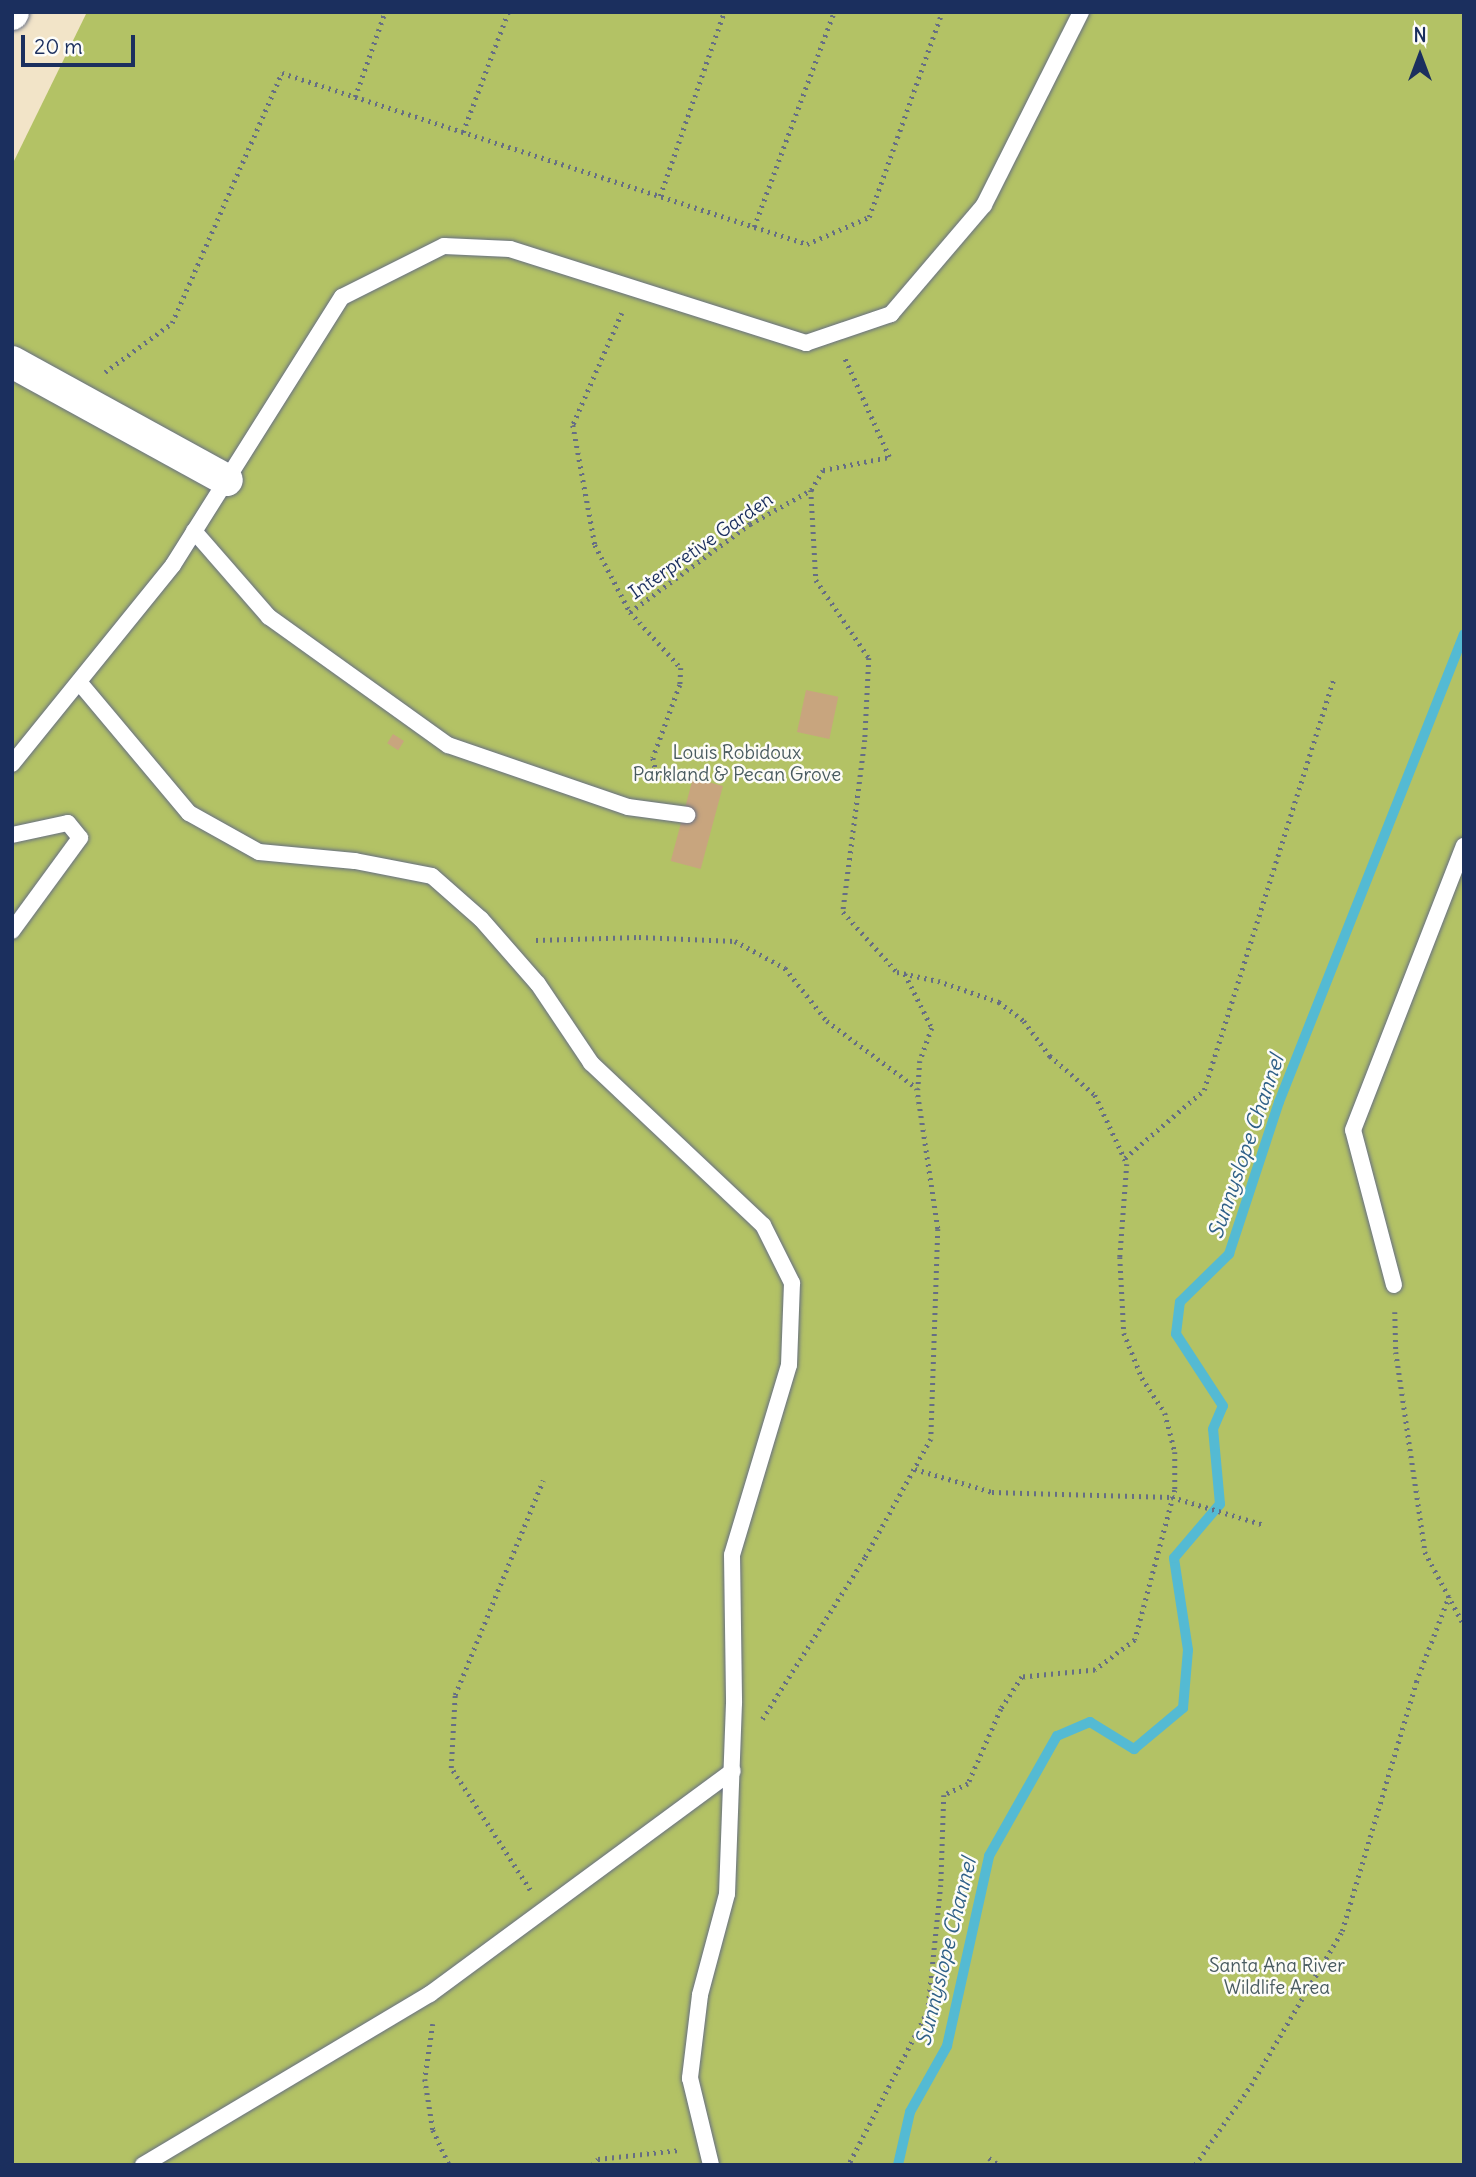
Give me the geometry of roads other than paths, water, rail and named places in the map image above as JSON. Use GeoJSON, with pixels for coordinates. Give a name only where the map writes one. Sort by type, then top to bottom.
{"type":"FeatureCollection","features":[{"type":"Feature","properties":{"kind":"street"},"geometry":{"type":"LineString","coordinates":[[12,362],[227,480]]}},
{"type":"Feature","properties":{"kind":"lane"},"geometry":{"type":"LineString","coordinates":[[12,764],[173,565],[342,297],[444,246],[510,249],[806,343],[891,314],[984,205],[1081,12]]}},
{"type":"Feature","properties":{"kind":"lane"},"geometry":{"type":"LineString","coordinates":[[194,531],[269,617],[448,745],[628,807],[687,815]]}},
{"type":"Feature","properties":{"kind":"lane"},"geometry":{"type":"LineString","coordinates":[[79,681],[189,813],[259,852],[355,861],[432,876],[500,942],[538,984],[591,1063],[763,1225],[792,1283],[789,1365],[732,1555],[733,1771],[727,1894],[700,1995],[690,2078],[711,2165]]}},
{"type":"Feature","properties":{"kind":"lane"},"geometry":{"type":"LineString","coordinates":[[12,835],[68,823],[80,838],[12,931]]}},
{"type":"Feature","properties":{"kind":"lane"},"geometry":{"type":"LineString","coordinates":[[1394,1285],[1353,1130],[1464,846]]}},
{"type":"Feature","properties":{"kind":"lane"},"geometry":{"type":"LineString","coordinates":[[143,2165],[438,1989],[733,1771]]}},
{"type":"Feature","properties":{"kind":"waterway","name":"Sunnyslope Channel"},"geometry":{"type":"LineString","coordinates":[[898,2165],[910,2112],[947,2046],[989,1856],[1057,1736],[1090,1722],[1134,1749],[1183,1708],[1188,1650],[1174,1558],[1220,1504],[1213,1429],[1223,1406],[1176,1334],[1180,1302],[1229,1254],[1279,1102],[1464,634]]}},
{"type":"Feature","properties":{"kind":"park label","name":"Louis Robidoux Parkland & Pecan Grove"},"geometry":{"type":"Point","coordinates":[737,764]}},
{"type":"Feature","properties":{"kind":"park label","name":"Santa Ana River Wildlife Area"},"geometry":{"type":"Point","coordinates":[1277,1977]}}]}
